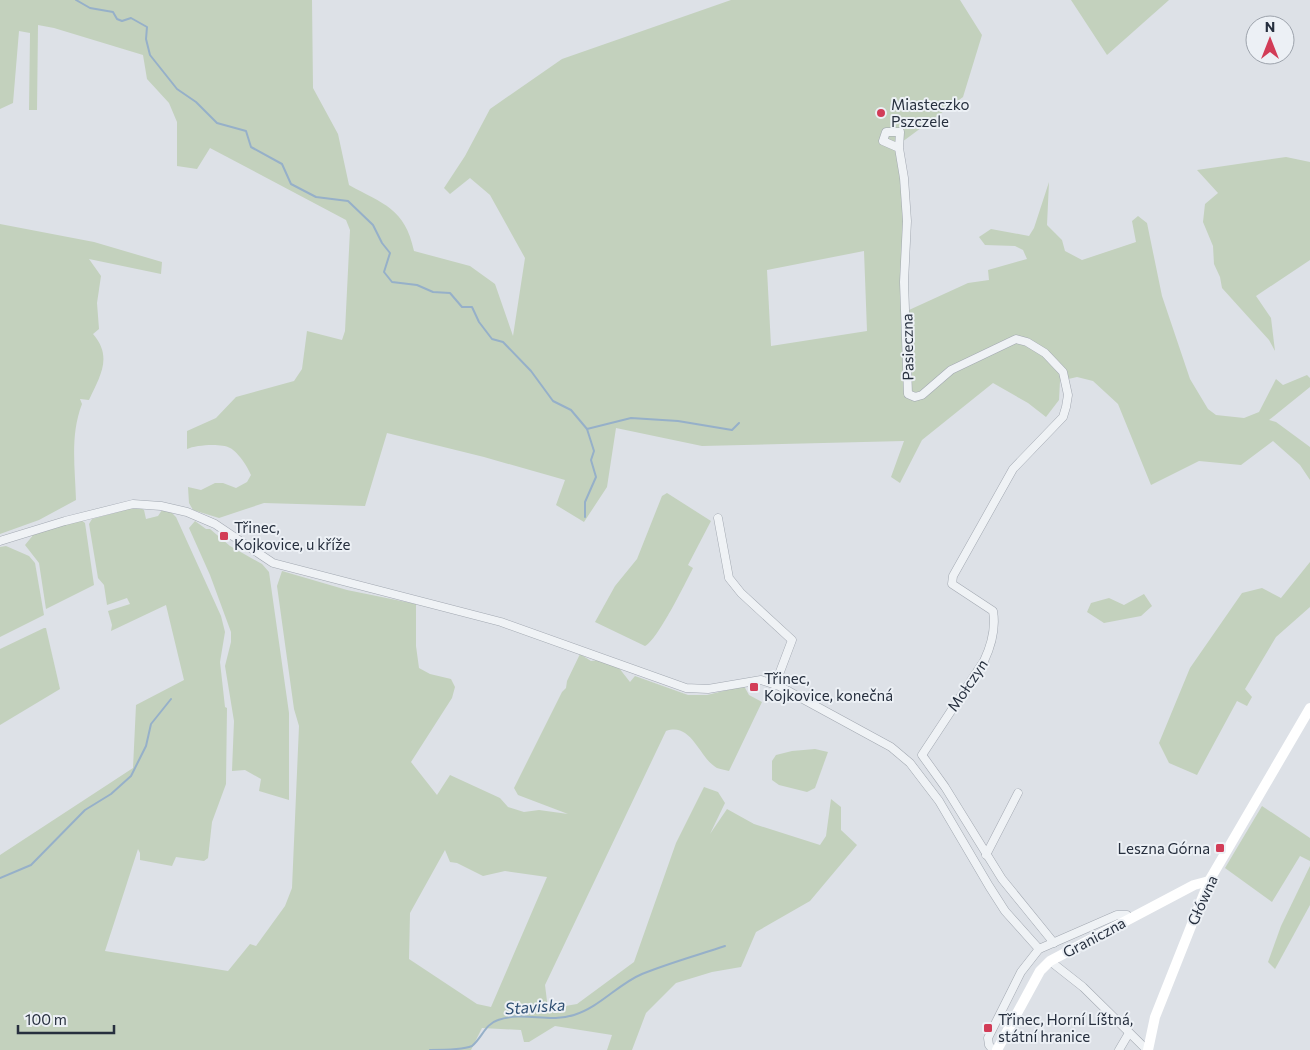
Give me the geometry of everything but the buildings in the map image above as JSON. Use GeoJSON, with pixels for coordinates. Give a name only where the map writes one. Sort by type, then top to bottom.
{"type":"FeatureCollection","features":[{"type":"Feature","properties":{"kind":"street","name":"Pasieczna"},"geometry":{"type":"LineString","coordinates":[[899,148],[904,178],[907,221],[904,282],[908,394],[915,397],[922,395],[951,370],[1016,339],[1027,342],[1045,353],[1066,379],[1068,396],[1063,417],[1013,469]]}},
{"type":"Feature","properties":{"kind":"street","name":"Mołczyn"},"geometry":{"type":"LineString","coordinates":[[1013,469],[952,581],[952,584],[958,589],[981,601],[993,611],[994,626],[989,651],[922,755],[945,787],[986,855],[1020,904],[1054,943]]}},
{"type":"Feature","properties":{"kind":"street"},"geometry":{"type":"LineString","coordinates":[[0,541],[65,521],[133,504],[161,506],[187,512],[215,524],[273,563],[501,622],[686,688],[708,689],[761,680],[775,685],[865,732],[890,747],[910,763],[939,801],[1006,911],[1039,949]]}},
{"type":"Feature","properties":{"kind":"street"},"geometry":{"type":"LineString","coordinates":[[718,518],[729,578],[740,592],[792,640],[775,685]]}},
{"type":"Feature","properties":{"kind":"street","name":"Główna"},"geometry":{"type":"LineString","coordinates":[[1147,1050],[1155,1017],[1209,881],[1310,708]]}},
{"type":"Feature","properties":{"kind":"street"},"geometry":{"type":"LineString","coordinates":[[986,855],[1018,793]]}},
{"type":"Feature","properties":{"kind":"street","name":"Graniczna"},"geometry":{"type":"LineString","coordinates":[[1147,1050],[1083,987],[1050,961],[1194,885],[1209,881]]}},
{"type":"Feature","properties":{"kind":"street"},"geometry":{"type":"LineString","coordinates":[[993,1050],[989,1045],[988,1038],[1021,972],[1039,949],[1117,915],[1126,915],[1130,918]]}},
{"type":"Feature","properties":{"kind":"street"},"geometry":{"type":"LineString","coordinates":[[997,1050],[1028,991],[1040,971],[1050,961]]}},
{"type":"Feature","properties":{"kind":"street"},"geometry":{"type":"LineString","coordinates":[[1015,985],[1028,991]]}},
{"type":"Feature","properties":{"kind":"street"},"geometry":{"type":"LineString","coordinates":[[1119,1050],[1129,1033]]}},
{"type":"Feature","properties":{"kind":"green space"},"geometry":{"type":"Polygon","coordinates":[[[0,0],[312,0],[313,88],[338,134],[349,185],[382,203],[398,216],[405,225],[414,251],[470,266],[495,284],[513,336],[525,258],[490,195],[470,178],[450,194],[444,188],[465,156],[490,109],[562,59],[731,0],[960,0],[982,35],[963,97],[902,142],[909,310],[968,283],[989,280],[988,270],[1027,259],[1023,250],[1015,246],[985,245],[979,237],[991,229],[1029,236],[1034,228],[1049,182],[1047,225],[1062,240],[1065,251],[1082,260],[1136,242],[1132,221],[1138,216],[1147,223],[1162,296],[1190,379],[1208,409],[1216,415],[1244,418],[1259,412],[1276,379],[1283,385],[1307,375],[1310,378],[1310,387],[1269,420],[1276,422],[1310,447],[1310,480],[1300,465],[1273,441],[1241,465],[1199,461],[1151,485],[1118,404],[1093,381],[1077,377],[1060,381],[1059,400],[1046,417],[1028,403],[993,383],[922,440],[900,483],[891,477],[904,441],[702,446],[616,428],[607,487],[584,522],[556,505],[565,480],[484,457],[387,433],[365,506],[264,503],[219,518],[193,510],[189,503],[188,487],[201,490],[215,483],[223,483],[236,488],[247,482],[251,475],[236,453],[226,446],[208,445],[187,449],[187,431],[216,418],[236,397],[294,381],[302,369],[307,331],[342,340],[345,331],[350,230],[346,220],[210,148],[197,169],[177,166],[177,122],[169,103],[147,79],[143,55],[54,28],[38,25],[37,110],[29,110],[30,33],[19,31],[13,103],[0,109],[0,0]],[[864,251],[767,270],[771,346],[867,331],[864,251]]]}},
{"type":"Feature","properties":{"kind":"green space"},"geometry":{"type":"Polygon","coordinates":[[[1071,0],[1169,0],[1107,55],[1071,0]]]}},
{"type":"Feature","properties":{"kind":"green space"},"geometry":{"type":"Polygon","coordinates":[[[1286,157],[1310,162],[1310,260],[1256,296],[1271,318],[1275,351],[1269,340],[1222,288],[1220,277],[1214,264],[1213,246],[1203,222],[1205,204],[1218,193],[1197,170],[1286,157]]]}},
{"type":"Feature","properties":{"kind":"green space"},"geometry":{"type":"Polygon","coordinates":[[[0,224],[94,242],[162,262],[161,274],[89,259],[101,276],[97,303],[99,329],[93,334],[99,342],[102,351],[103,367],[89,400],[80,399],[82,404],[76,427],[74,463],[76,500],[39,520],[0,534],[0,224]]]}},
{"type":"Feature","properties":{"kind":"green space"},"geometry":{"type":"Polygon","coordinates":[[[667,493],[711,521],[688,565],[693,568],[678,598],[657,634],[645,646],[595,622],[615,586],[637,559],[662,496],[667,493]]]}},
{"type":"Feature","properties":{"kind":"green space"},"geometry":{"type":"Polygon","coordinates":[[[140,508],[144,510],[146,519],[158,516],[162,510],[171,512],[176,517],[221,616],[225,632],[220,662],[225,707],[227,708],[226,784],[212,822],[208,858],[204,861],[176,857],[172,866],[140,860],[138,849],[105,951],[228,971],[250,944],[256,946],[285,906],[292,888],[299,726],[294,709],[277,586],[282,571],[347,590],[416,604],[416,646],[419,668],[430,674],[451,679],[455,687],[452,698],[411,762],[437,795],[450,775],[500,798],[508,807],[524,812],[539,810],[568,814],[518,795],[514,788],[562,692],[566,688],[567,681],[580,654],[591,661],[599,660],[619,668],[630,682],[635,676],[688,695],[707,695],[744,686],[749,695],[762,702],[729,771],[717,768],[711,763],[689,736],[675,730],[666,731],[545,985],[548,1009],[577,1004],[634,962],[676,843],[704,787],[718,792],[725,803],[710,834],[727,809],[754,824],[820,845],[826,836],[831,799],[841,807],[841,830],[857,845],[810,901],[756,932],[741,967],[712,972],[676,983],[646,1013],[632,1050],[607,1050],[612,1035],[555,1026],[529,1042],[524,1042],[521,1030],[482,1028],[471,1050],[0,1050],[0,855],[133,768],[136,705],[184,680],[166,605],[111,631],[112,625],[108,611],[130,604],[127,598],[107,605],[104,585],[98,578],[89,524],[92,519],[140,508]],[[445,850],[410,913],[409,959],[477,1004],[491,1007],[547,877],[505,871],[483,876],[457,863],[450,862],[445,850]]]}},
{"type":"Feature","properties":{"kind":"green space"},"geometry":{"type":"Polygon","coordinates":[[[81,520],[85,523],[94,585],[46,609],[39,563],[25,545],[34,534],[81,520]]]}},
{"type":"Feature","properties":{"kind":"green space"},"geometry":{"type":"Polygon","coordinates":[[[195,521],[206,529],[210,529],[230,546],[262,564],[269,572],[289,713],[289,800],[259,791],[261,779],[245,770],[232,771],[234,721],[225,666],[231,642],[231,632],[210,575],[189,528],[195,521]]]}},
{"type":"Feature","properties":{"kind":"green space"},"geometry":{"type":"Polygon","coordinates":[[[6,546],[29,556],[35,563],[44,615],[0,637],[0,547],[6,546]]]}},
{"type":"Feature","properties":{"kind":"green space"},"geometry":{"type":"Polygon","coordinates":[[[1310,562],[1310,607],[1276,637],[1245,689],[1252,697],[1247,706],[1237,701],[1197,775],[1169,763],[1159,743],[1190,668],[1242,593],[1262,588],[1281,598],[1310,562]]]}},
{"type":"Feature","properties":{"kind":"green space"},"geometry":{"type":"Polygon","coordinates":[[[1144,594],[1152,606],[1141,616],[1104,623],[1087,612],[1091,603],[1109,598],[1124,605],[1144,594]]]}},
{"type":"Feature","properties":{"kind":"green space"},"geometry":{"type":"Polygon","coordinates":[[[46,628],[60,689],[0,725],[0,649],[46,628]]]}},
{"type":"Feature","properties":{"kind":"green space"},"geometry":{"type":"Polygon","coordinates":[[[815,749],[828,752],[815,788],[807,792],[779,785],[772,780],[772,761],[776,755],[792,751],[815,749]]]}},
{"type":"Feature","properties":{"kind":"green space"},"geometry":{"type":"Polygon","coordinates":[[[1262,806],[1310,838],[1310,861],[1300,856],[1272,902],[1225,868],[1262,806]]]}},
{"type":"Feature","properties":{"kind":"green space"},"geometry":{"type":"Polygon","coordinates":[[[1310,866],[1310,905],[1275,969],[1268,962],[1281,926],[1310,866]]]}},
{"type":"Feature","properties":{"kind":"waterway"},"geometry":{"type":"LineString","coordinates":[[76,0],[90,8],[113,12],[117,19],[122,21],[131,18],[147,27],[146,39],[150,55],[177,89],[196,102],[217,123],[246,131],[251,147],[282,164],[291,184],[316,197],[348,201],[373,225],[382,243],[390,253],[384,272],[392,282],[417,285],[433,292],[450,293],[462,307],[472,307],[479,322],[492,339],[503,342],[531,371],[553,401],[571,410],[587,429],[631,418],[678,421],[732,430],[739,423]]}},
{"type":"Feature","properties":{"kind":"waterway"},"geometry":{"type":"LineString","coordinates":[[585,517],[585,502],[596,477],[591,460],[594,451],[587,429]]}},
{"type":"Feature","properties":{"kind":"waterway"},"geometry":{"type":"LineString","coordinates":[[0,878],[31,865],[85,810],[111,794],[131,776],[146,746],[151,724],[171,699]]}},
{"type":"Feature","properties":{"kind":"waterway","name":"Staviska"},"geometry":{"type":"LineString","coordinates":[[430,1050],[457,1049],[472,1046],[487,1028],[498,1020],[517,1017],[555,1018],[574,1015],[592,1007],[633,978],[725,946]]}},
{"type":"Feature","properties":{"kind":"place","name":"Miasteczko Pszczele"},"geometry":{"type":"Point","coordinates":[881,113]}},
{"type":"Feature","properties":{"kind":"place","name":"Třinec, Kojkovice, u kříže"},"geometry":{"type":"Point","coordinates":[224,536]}},
{"type":"Feature","properties":{"kind":"place","name":"Třinec, Kojkovice, konečná"},"geometry":{"type":"Point","coordinates":[754,687]}},
{"type":"Feature","properties":{"kind":"place","name":"Leszna Górna"},"geometry":{"type":"Point","coordinates":[1220,848]}},
{"type":"Feature","properties":{"kind":"place","name":"Třinec, Horní Líštná, státní hranice"},"geometry":{"type":"Point","coordinates":[988,1028]}}]}
